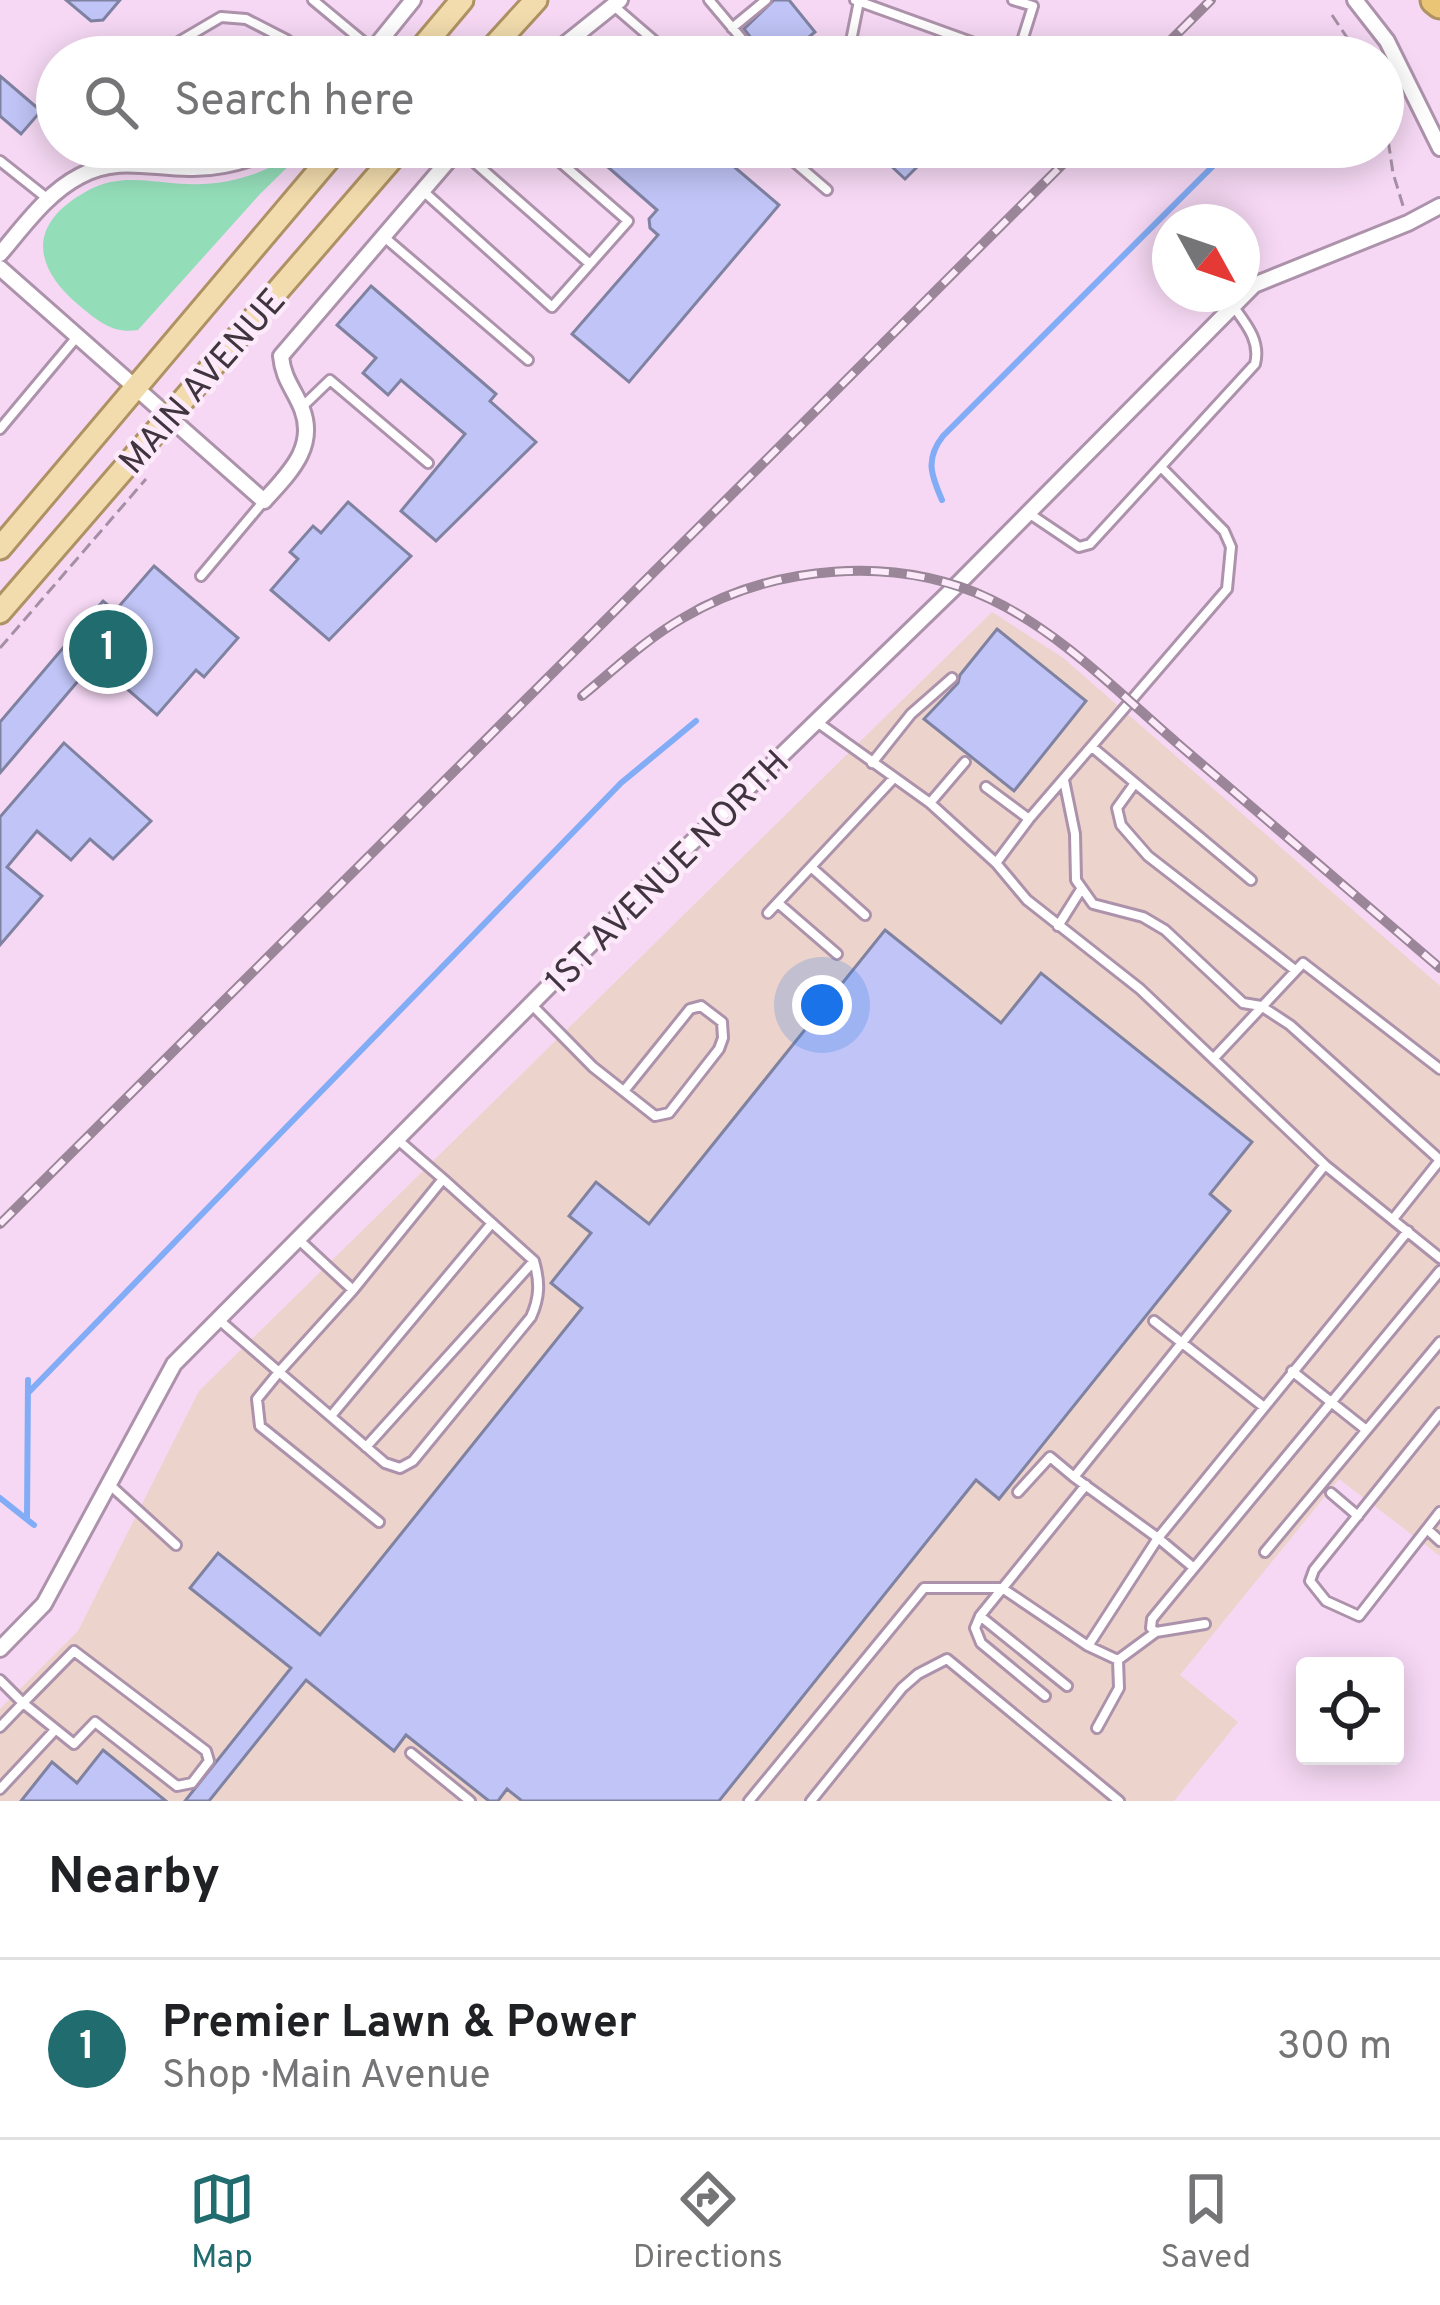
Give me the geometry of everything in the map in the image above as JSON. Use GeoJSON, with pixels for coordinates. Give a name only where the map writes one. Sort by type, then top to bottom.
{"type":"FeatureCollection","features":[{"type":"Feature","properties":{"kind":"main road"},"geometry":{"type":"LineString","coordinates":[[432,36],[462,0]]}},
{"type":"Feature","properties":{"kind":"main road"},"geometry":{"type":"LineString","coordinates":[[503,36],[536,0]]}},
{"type":"Feature","properties":{"kind":"main road","name":"MAIN AVENUE"},"geometry":{"type":"LineString","coordinates":[[0,548],[321,168]]}},
{"type":"Feature","properties":{"kind":"main road","name":"MAIN AVENUE"},"geometry":{"type":"LineString","coordinates":[[0,612],[384,168]]}},
{"type":"Feature","properties":{"kind":"street"},"geometry":{"type":"LineString","coordinates":[[384,36],[413,0]]}},
{"type":"Feature","properties":{"kind":"street"},"geometry":{"type":"LineString","coordinates":[[1355,0],[1383,36]]}},
{"type":"Feature","properties":{"kind":"street"},"geometry":{"type":"LineString","coordinates":[[575,36],[617,3]]}},
{"type":"Feature","properties":{"kind":"street"},"geometry":{"type":"LineString","coordinates":[[1404,75],[1440,148]]}},
{"type":"Feature","properties":{"kind":"street"},"geometry":{"type":"LineString","coordinates":[[0,254],[48,199],[99,168]]}},
{"type":"Feature","properties":{"kind":"street"},"geometry":{"type":"LineString","coordinates":[[182,168],[215,168]]}},
{"type":"Feature","properties":{"kind":"street"},"geometry":{"type":"LineString","coordinates":[[0,268],[264,501],[306,446],[302,408],[283,376],[281,356],[440,168]]}},
{"type":"Feature","properties":{"kind":"street","name":"1ST AVENUE NORTH"},"geometry":{"type":"LineString","coordinates":[[1260,283],[1440,206]]}},
{"type":"Feature","properties":{"kind":"street","name":"1ST AVENUE NORTH"},"geometry":{"type":"LineString","coordinates":[[0,1649],[44,1604],[174,1364],[1227,312]]}},
{"type":"Feature","properties":{"kind":"lane"},"geometry":{"type":"LineString","coordinates":[[313,0],[352,36]]}},
{"type":"Feature","properties":{"kind":"lane"},"geometry":{"type":"LineString","coordinates":[[709,0],[739,36]]}},
{"type":"Feature","properties":{"kind":"lane"},"geometry":{"type":"LineString","coordinates":[[718,10],[731,0]]}},
{"type":"Feature","properties":{"kind":"lane"},"geometry":{"type":"LineString","coordinates":[[732,28],[766,0]]}},
{"type":"Feature","properties":{"kind":"lane"},"geometry":{"type":"LineString","coordinates":[[1013,0],[1034,7],[1023,36]]}},
{"type":"Feature","properties":{"kind":"lane"},"geometry":{"type":"LineString","coordinates":[[852,36],[858,1],[956,36]]}},
{"type":"Feature","properties":{"kind":"lane"},"geometry":{"type":"LineString","coordinates":[[617,3],[651,36]]}},
{"type":"Feature","properties":{"kind":"lane"},"geometry":{"type":"LineString","coordinates":[[189,36],[221,17],[246,19],[279,36]]}},
{"type":"Feature","properties":{"kind":"lane"},"geometry":{"type":"LineString","coordinates":[[0,161],[48,199]]}},
{"type":"Feature","properties":{"kind":"lane"},"geometry":{"type":"LineString","coordinates":[[481,168],[590,264]]}},
{"type":"Feature","properties":{"kind":"lane"},"geometry":{"type":"LineString","coordinates":[[421,189],[552,307],[628,221],[567,168]]}},
{"type":"Feature","properties":{"kind":"lane"},"geometry":{"type":"LineString","coordinates":[[801,168],[827,190]]}},
{"type":"Feature","properties":{"kind":"lane"},"geometry":{"type":"LineString","coordinates":[[382,235],[528,360]]}},
{"type":"Feature","properties":{"kind":"lane"},"geometry":{"type":"LineString","coordinates":[[1029,513],[1068,543],[1090,544],[1255,364],[1258,352],[1252,333],[1237,312]]}},
{"type":"Feature","properties":{"kind":"lane"},"geometry":{"type":"LineString","coordinates":[[0,429],[77,337]]}},
{"type":"Feature","properties":{"kind":"lane"},"geometry":{"type":"LineString","coordinates":[[302,408],[331,380],[428,464]]}},
{"type":"Feature","properties":{"kind":"lane"},"geometry":{"type":"LineString","coordinates":[[996,863],[1227,589],[1231,547],[1224,531],[1161,467]]}},
{"type":"Feature","properties":{"kind":"lane"},"geometry":{"type":"LineString","coordinates":[[201,576],[264,501]]}},
{"type":"Feature","properties":{"kind":"lane"},"geometry":{"type":"LineString","coordinates":[[872,763],[911,714],[952,677]]}},
{"type":"Feature","properties":{"kind":"lane"},"geometry":{"type":"LineString","coordinates":[[817,722],[930,803],[996,863],[1028,900],[1140,989],[1325,1165],[1440,1258]]}},
{"type":"Feature","properties":{"kind":"lane"},"geometry":{"type":"LineString","coordinates":[[1092,747],[1251,880]]}},
{"type":"Feature","properties":{"kind":"lane"},"geometry":{"type":"LineString","coordinates":[[930,803],[965,762]]}},
{"type":"Feature","properties":{"kind":"lane"},"geometry":{"type":"LineString","coordinates":[[768,913],[893,778]]}},
{"type":"Feature","properties":{"kind":"lane"},"geometry":{"type":"LineString","coordinates":[[1064,779],[1076,835],[1074,865],[1080,891],[1093,904],[1150,920],[1243,1003],[1261,1006],[1289,1025],[1440,1160],[1393,1219]]}},
{"type":"Feature","properties":{"kind":"lane"},"geometry":{"type":"LineString","coordinates":[[1135,783],[1117,808],[1127,833],[1148,856],[1295,970]]}},
{"type":"Feature","properties":{"kind":"lane"},"geometry":{"type":"LineString","coordinates":[[986,788],[1029,819]]}},
{"type":"Feature","properties":{"kind":"lane"},"geometry":{"type":"LineString","coordinates":[[811,867],[866,915]]}},
{"type":"Feature","properties":{"kind":"lane"},"geometry":{"type":"LineString","coordinates":[[1058,926],[1080,891]]}},
{"type":"Feature","properties":{"kind":"lane"},"geometry":{"type":"LineString","coordinates":[[778,903],[837,953]]}},
{"type":"Feature","properties":{"kind":"lane"},"geometry":{"type":"LineString","coordinates":[[1213,1058],[1303,963],[1440,1069]]}},
{"type":"Feature","properties":{"kind":"lane"},"geometry":{"type":"LineString","coordinates":[[531,1004],[592,1067],[656,1116],[669,1113],[719,1049],[724,1038],[722,1022],[701,1006],[690,1010],[624,1091]]}},
{"type":"Feature","properties":{"kind":"lane"},"geometry":{"type":"LineString","coordinates":[[218,1319],[386,1463],[400,1468],[412,1461],[531,1317],[539,1280],[534,1261],[397,1139]]}},
{"type":"Feature","properties":{"kind":"lane"},"geometry":{"type":"LineString","coordinates":[[1074,1477],[1325,1165]]}},
{"type":"Feature","properties":{"kind":"lane"},"geometry":{"type":"LineString","coordinates":[[379,1522],[260,1426],[257,1399],[442,1179]]}},
{"type":"Feature","properties":{"kind":"lane"},"geometry":{"type":"LineString","coordinates":[[331,1416],[492,1223]]}},
{"type":"Feature","properties":{"kind":"lane"},"geometry":{"type":"LineString","coordinates":[[1088,1646],[1158,1538],[1408,1231]]}},
{"type":"Feature","properties":{"kind":"lane"},"geometry":{"type":"LineString","coordinates":[[298,1239],[353,1290]]}},
{"type":"Feature","properties":{"kind":"lane"},"geometry":{"type":"LineString","coordinates":[[366,1447],[534,1261]]}},
{"type":"Feature","properties":{"kind":"lane"},"geometry":{"type":"LineString","coordinates":[[1156,1632],[1151,1628],[1152,1619],[1440,1270]]}},
{"type":"Feature","properties":{"kind":"lane"},"geometry":{"type":"LineString","coordinates":[[1154,1321],[1264,1407]]}},
{"type":"Feature","properties":{"kind":"lane"},"geometry":{"type":"LineString","coordinates":[[1264,1552],[1440,1342]]}},
{"type":"Feature","properties":{"kind":"lane"},"geometry":{"type":"LineString","coordinates":[[1292,1371],[1365,1429]]}},
{"type":"Feature","properties":{"kind":"lane"},"geometry":{"type":"LineString","coordinates":[[1440,1413],[1310,1581],[1326,1601],[1359,1616],[1440,1512]]}},
{"type":"Feature","properties":{"kind":"lane"},"geometry":{"type":"LineString","coordinates":[[1018,1492],[1050,1456],[1194,1568]]}},
{"type":"Feature","properties":{"kind":"lane"},"geometry":{"type":"LineString","coordinates":[[109,1484],[176,1545]]}},
{"type":"Feature","properties":{"kind":"lane"},"geometry":{"type":"LineString","coordinates":[[1045,1696],[981,1643],[975,1628],[1086,1485]]}},
{"type":"Feature","properties":{"kind":"lane"},"geometry":{"type":"LineString","coordinates":[[1331,1493],[1358,1516]]}},
{"type":"Feature","properties":{"kind":"lane"},"geometry":{"type":"LineString","coordinates":[[1427,1529],[1440,1541]]}},
{"type":"Feature","properties":{"kind":"lane"},"geometry":{"type":"LineString","coordinates":[[749,1801],[924,1588],[1003,1588],[1088,1646],[1118,1660]]}},
{"type":"Feature","properties":{"kind":"lane"},"geometry":{"type":"LineString","coordinates":[[980,1616],[1067,1685]]}},
{"type":"Feature","properties":{"kind":"lane"},"geometry":{"type":"LineString","coordinates":[[1118,1660],[1156,1632],[1205,1624]]}},
{"type":"Feature","properties":{"kind":"lane"},"geometry":{"type":"LineString","coordinates":[[0,1680],[22,1703],[74,1744],[95,1722],[177,1786],[187,1787],[208,1761],[206,1751],[74,1651],[22,1703],[0,1726]]}},
{"type":"Feature","properties":{"kind":"lane"},"geometry":{"type":"LineString","coordinates":[[811,1801],[902,1688],[918,1673],[947,1659],[1119,1801]]}},
{"type":"Feature","properties":{"kind":"lane"},"geometry":{"type":"LineString","coordinates":[[1097,1728],[1119,1688],[1118,1660]]}},
{"type":"Feature","properties":{"kind":"lane"},"geometry":{"type":"LineString","coordinates":[[0,1789],[55,1730]]}},
{"type":"Feature","properties":{"kind":"lane"},"geometry":{"type":"LineString","coordinates":[[411,1753],[470,1801]]}},
{"type":"Feature","properties":{"kind":"path"},"geometry":{"type":"LineString","coordinates":[[1332,15],[1346,36]]}},
{"type":"Feature","properties":{"kind":"path"},"geometry":{"type":"LineString","coordinates":[[1392,168],[1408,223]]}},
{"type":"Feature","properties":{"kind":"path"},"geometry":{"type":"LineString","coordinates":[[0,648],[146,479]]}},
{"type":"Feature","properties":{"kind":"shaded area"},"geometry":{"type":"Polygon","coordinates":[[[992,612],[1062,657],[1440,986],[1440,1556],[1339,1479],[1180,1675],[1238,1722],[1174,1801],[0,1801],[0,1709],[78,1631],[199,1391],[992,612]]]}},
{"type":"Feature","properties":{"kind":"green space"},"geometry":{"type":"Polygon","coordinates":[[[287,168],[138,330],[101,322],[53,277],[43,246],[46,232],[54,217],[87,191],[124,180],[203,184],[287,168]]]}},
{"type":"Feature","properties":{"kind":"building"},"geometry":{"type":"Polygon","coordinates":[[[66,0],[120,0],[103,20],[91,21],[66,0]]]}},
{"type":"Feature","properties":{"kind":"building"},"geometry":{"type":"Polygon","coordinates":[[[774,0],[789,0],[815,32],[810,36],[749,36],[744,29],[774,0]]]}},
{"type":"Feature","properties":{"kind":"building"},"geometry":{"type":"Polygon","coordinates":[[[0,76],[36,107],[36,117],[21,134],[0,116],[0,76]]]}},
{"type":"Feature","properties":{"kind":"building"},"geometry":{"type":"Polygon","coordinates":[[[609,168],[736,168],[779,205],[629,382],[572,334],[658,235],[649,219],[657,210],[609,168]]]}},
{"type":"Feature","properties":{"kind":"building"},"geometry":{"type":"Polygon","coordinates":[[[893,168],[916,168],[905,179],[893,168]]]}},
{"type":"Feature","properties":{"kind":"building"},"geometry":{"type":"Polygon","coordinates":[[[371,286],[496,394],[490,401],[536,442],[436,541],[401,511],[465,434],[401,380],[388,395],[363,373],[376,358],[337,325],[371,286]]]}},
{"type":"Feature","properties":{"kind":"building"},"geometry":{"type":"Polygon","coordinates":[[[348,502],[411,556],[329,640],[271,590],[298,559],[290,552],[313,526],[321,533],[348,502]]]}},
{"type":"Feature","properties":{"kind":"building"},"geometry":{"type":"Polygon","coordinates":[[[154,566],[238,638],[204,677],[196,670],[157,715],[95,661],[0,773],[0,722],[103,601],[115,611],[154,566]]]}},
{"type":"Feature","properties":{"kind":"building"},"geometry":{"type":"Polygon","coordinates":[[[997,629],[1086,701],[1014,791],[924,719],[958,683],[997,629]]]}},
{"type":"Feature","properties":{"kind":"building"},"geometry":{"type":"Polygon","coordinates":[[[64,743],[151,821],[113,859],[90,839],[71,860],[37,831],[7,867],[42,896],[0,945],[0,817],[64,743]]]}},
{"type":"Feature","properties":{"kind":"building"},"geometry":{"type":"Polygon","coordinates":[[[885,930],[1001,1023],[1041,973],[1252,1142],[1210,1194],[1230,1211],[999,1499],[976,1480],[719,1801],[522,1801],[507,1789],[498,1801],[489,1801],[406,1735],[394,1751],[306,1680],[209,1801],[185,1801],[291,1668],[190,1588],[218,1553],[320,1635],[582,1308],[551,1283],[591,1233],[569,1216],[596,1182],[649,1224],[885,930]]]}},
{"type":"Feature","properties":{"kind":"building"},"geometry":{"type":"Polygon","coordinates":[[[103,1750],[166,1801],[21,1801],[52,1762],[77,1783],[103,1750]]]}},
{"type":"Feature","properties":{"kind":"waterway"},"geometry":{"type":"LineString","coordinates":[[942,500],[932,467],[943,436],[1211,168]]}},
{"type":"Feature","properties":{"kind":"waterway"},"geometry":{"type":"LineString","coordinates":[[28,1393],[621,783],[696,721]]}},
{"type":"Feature","properties":{"kind":"waterway"},"geometry":{"type":"LineString","coordinates":[[27,1519],[28,1380]]}},
{"type":"Feature","properties":{"kind":"waterway"},"geometry":{"type":"LineString","coordinates":[[0,1498],[34,1525]]}},
{"type":"Feature","properties":{"kind":"railway"},"geometry":{"type":"LineString","coordinates":[[1175,36],[1211,0]]}},
{"type":"Feature","properties":{"kind":"railway"},"geometry":{"type":"LineString","coordinates":[[0,1224],[1059,168]]}},
{"type":"Feature","properties":{"kind":"railway"},"geometry":{"type":"LineString","coordinates":[[582,696],[669,626],[755,586],[794,577],[875,571],[953,585],[1016,613],[1065,646],[1440,968]]}},
{"type":"Feature","properties":{"kind":"place","name":"Premier Lawn & Power"},"geometry":{"type":"Point","coordinates":[108,649]}}]}
